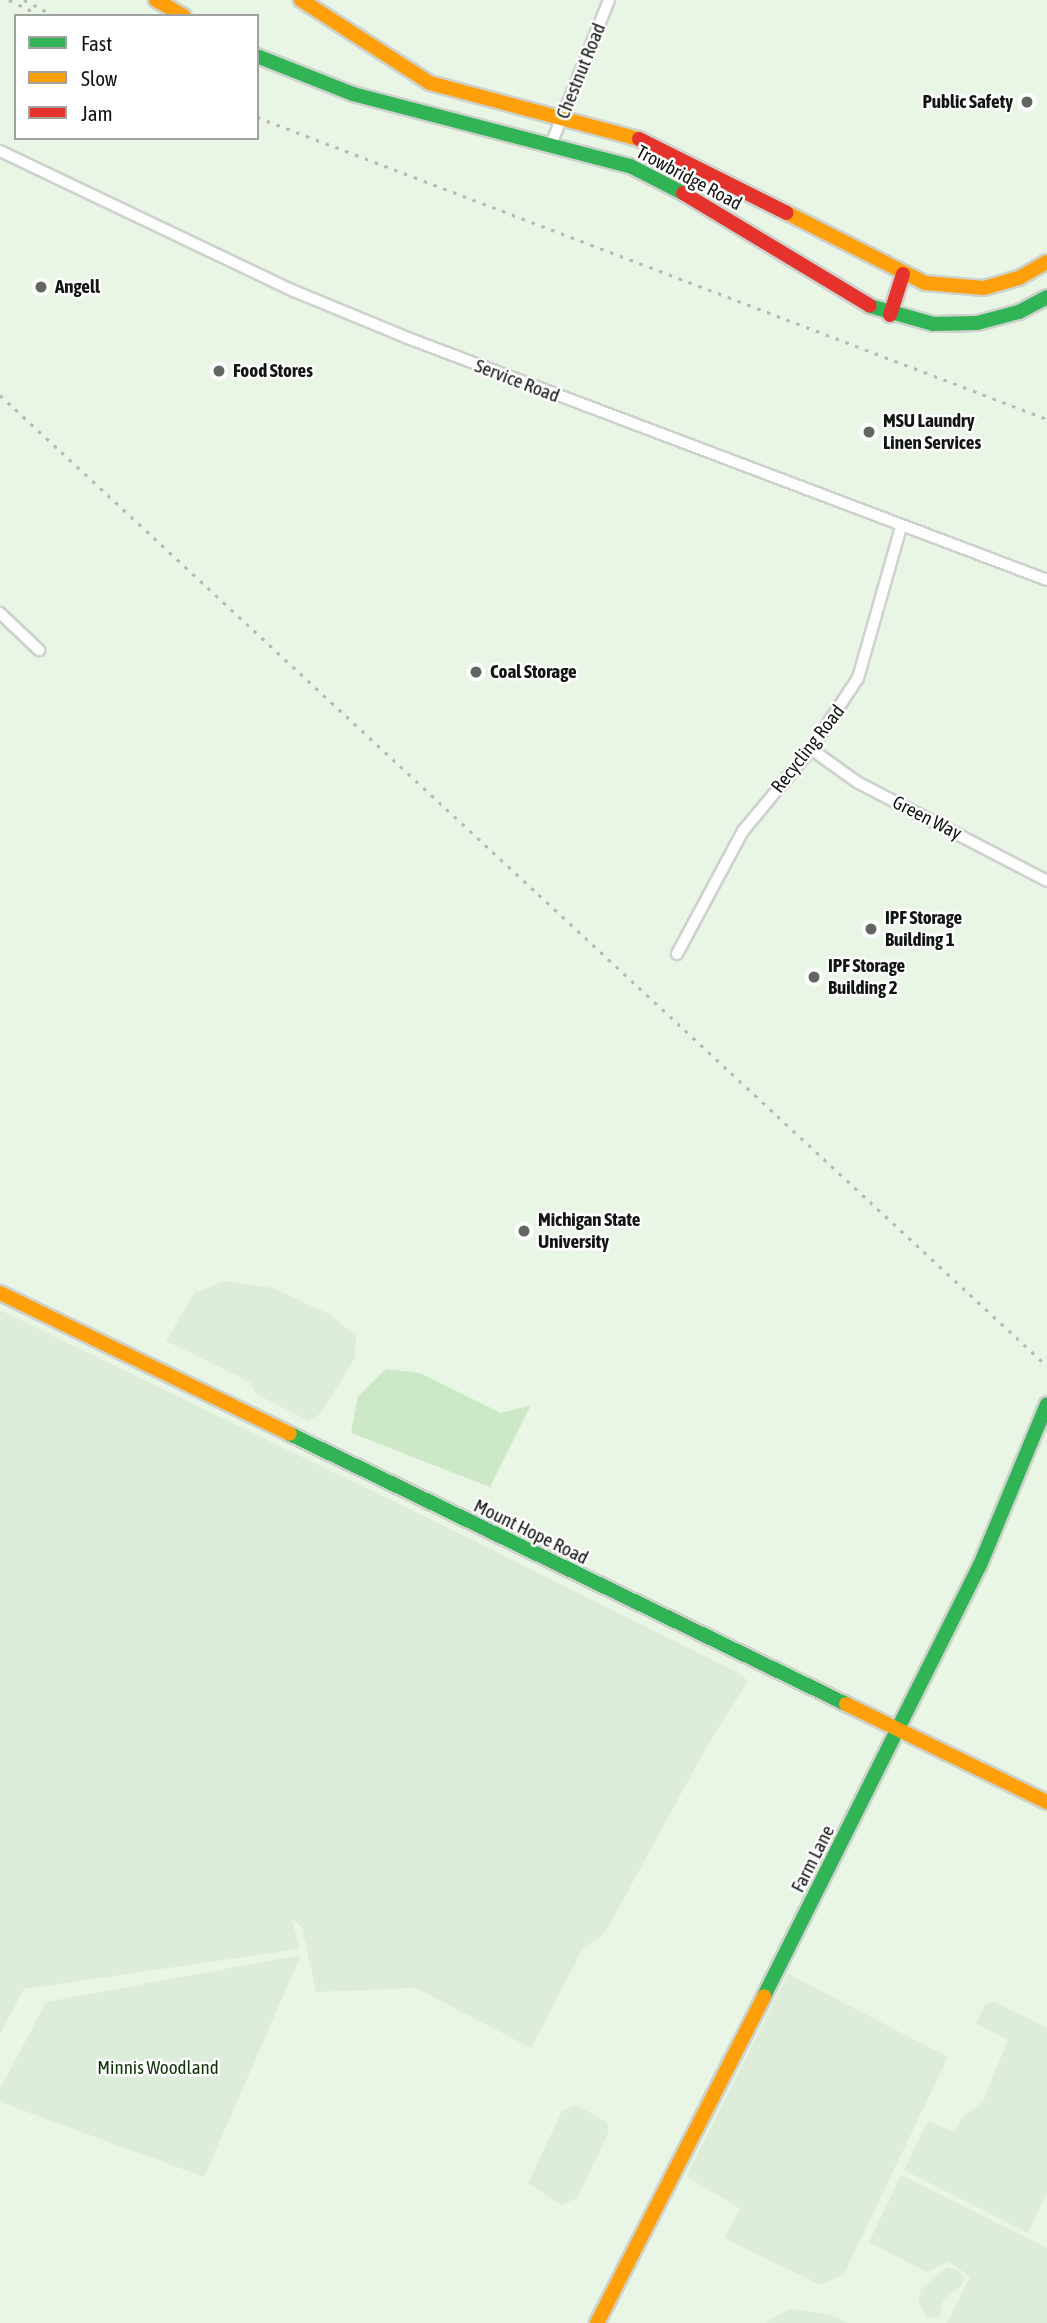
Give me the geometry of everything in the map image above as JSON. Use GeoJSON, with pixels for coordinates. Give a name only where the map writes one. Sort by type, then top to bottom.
{"type":"FeatureCollection","features":[{"type":"Feature","properties":{"kind":"street"},"geometry":{"type":"LineString","coordinates":[[156,0],[180,14]]}},
{"type":"Feature","properties":{"kind":"street","name":"Trowbridge Road"},"geometry":{"type":"LineString","coordinates":[[301,0],[430,83],[563,117],[667,149],[903,274],[936,286],[972,289],[1008,283],[1045,268]]}},
{"type":"Feature","properties":{"kind":"street","name":"Chestnut Road"},"geometry":{"type":"LineString","coordinates":[[552,142],[609,0]]}},
{"type":"Feature","properties":{"kind":"street","name":"Trowbridge Road"},"geometry":{"type":"LineString","coordinates":[[259,57],[353,94],[552,142],[663,181],[857,300],[890,315],[918,323],[962,325],[1005,317],[1047,297]]}},
{"type":"Feature","properties":{"kind":"street","name":"Service Road"},"geometry":{"type":"LineString","coordinates":[[0,152],[294,290],[389,330],[901,527],[1047,580]]}},
{"type":"Feature","properties":{"kind":"street"},"geometry":{"type":"LineString","coordinates":[[890,315],[903,274]]}},
{"type":"Feature","properties":{"kind":"street","name":"Recycling Road"},"geometry":{"type":"LineString","coordinates":[[677,954],[743,831],[811,749],[846,701],[866,658],[882,585],[901,527]]}},
{"type":"Feature","properties":{"kind":"street"},"geometry":{"type":"LineString","coordinates":[[0,613],[39,650]]}},
{"type":"Feature","properties":{"kind":"street","name":"Green Way"},"geometry":{"type":"LineString","coordinates":[[811,749],[857,782],[1047,881]]}},
{"type":"Feature","properties":{"kind":"street","name":"Mount Hope Road"},"geometry":{"type":"LineString","coordinates":[[0,1293],[1047,1802]]}},
{"type":"Feature","properties":{"kind":"street","name":"Farm Lane"},"geometry":{"type":"LineString","coordinates":[[597,2323],[900,1731],[980,1565],[1047,1404]]}},
{"type":"Feature","properties":{"kind":"shaded area","name":"Michigan State University"},"geometry":{"type":"Polygon","coordinates":[[[0,0],[1047,0],[1047,2323],[0,2323],[0,0]]]}},
{"type":"Feature","properties":{"kind":"shaded area"},"geometry":{"type":"Polygon","coordinates":[[[386,1369],[420,1373],[501,1413],[531,1405],[490,1487],[351,1433],[358,1396],[386,1369]]]}},
{"type":"Feature","properties":{"kind":"green space"},"geometry":{"type":"Polygon","coordinates":[[[225,1281],[273,1288],[329,1314],[356,1336],[355,1358],[320,1414],[309,1421],[256,1394],[250,1382],[166,1341],[195,1292],[225,1281]]]}},
{"type":"Feature","properties":{"kind":"green space"},"geometry":{"type":"Polygon","coordinates":[[[0,1310],[422,1515],[739,1673],[748,1681],[706,1748],[605,1933],[582,1950],[531,2048],[416,1988],[316,1992],[302,1927],[292,1919],[299,1949],[24,1989],[0,2034],[0,1310]]]}},
{"type":"Feature","properties":{"kind":"green space","name":"Minnis Woodland"},"geometry":{"type":"Polygon","coordinates":[[[301,1955],[204,2177],[0,2102],[0,2089],[46,2002],[301,1955]]]}},
{"type":"Feature","properties":{"kind":"green space"},"geometry":{"type":"Polygon","coordinates":[[[788,1974],[948,2057],[844,2274],[821,2285],[724,2238],[740,2209],[686,2176],[788,1974]]]}},
{"type":"Feature","properties":{"kind":"green space"},"geometry":{"type":"Polygon","coordinates":[[[994,2002],[1047,2028],[1047,2192],[1028,2233],[904,2170],[928,2121],[955,2132],[961,2119],[983,2101],[1008,2040],[976,2023],[985,2004],[994,2002]]]}},
{"type":"Feature","properties":{"kind":"green space"},"geometry":{"type":"Polygon","coordinates":[[[576,2105],[607,2122],[608,2134],[577,2198],[561,2205],[528,2183],[562,2111],[576,2105]]]}},
{"type":"Feature","properties":{"kind":"green space"},"geometry":{"type":"Polygon","coordinates":[[[901,2175],[1047,2248],[1047,2323],[947,2323],[970,2277],[949,2262],[926,2272],[869,2242],[901,2175]]]}},
{"type":"Feature","properties":{"kind":"green space"},"geometry":{"type":"Polygon","coordinates":[[[947,2267],[958,2270],[965,2278],[962,2285],[943,2301],[940,2317],[927,2318],[918,2301],[921,2289],[947,2267]]]}},
{"type":"Feature","properties":{"kind":"green space"},"geometry":{"type":"Polygon","coordinates":[[[789,2309],[829,2314],[849,2323],[766,2323],[789,2309]]]}},
{"type":"Feature","properties":{"kind":"railway"},"geometry":{"type":"LineString","coordinates":[[9,0],[32,11]]}},
{"type":"Feature","properties":{"kind":"railway"},"geometry":{"type":"LineString","coordinates":[[24,0],[52,14]]}},
{"type":"Feature","properties":{"kind":"railway"},"geometry":{"type":"LineString","coordinates":[[259,118],[1047,419]]}},
{"type":"Feature","properties":{"kind":"railway"},"geometry":{"type":"LineString","coordinates":[[0,395],[1047,1366]]}},
{"type":"Feature","properties":{"kind":"traffic: fast"},"geometry":{"type":"LineString","coordinates":[[259,57],[353,94],[630,166],[683,193]]}},
{"type":"Feature","properties":{"kind":"traffic: fast"},"geometry":{"type":"LineString","coordinates":[[870,306],[933,324],[977,323],[1019,312],[1047,297]]}},
{"type":"Feature","properties":{"kind":"traffic: fast"},"geometry":{"type":"LineString","coordinates":[[764,1996],[980,1565],[1047,1404]]}},
{"type":"Feature","properties":{"kind":"traffic: fast"},"geometry":{"type":"LineString","coordinates":[[290,1434],[846,1704]]}},
{"type":"Feature","properties":{"kind":"traffic: slow"},"geometry":{"type":"LineString","coordinates":[[156,0],[180,14]]}},
{"type":"Feature","properties":{"kind":"traffic: slow"},"geometry":{"type":"LineString","coordinates":[[301,0],[430,83],[639,139]]}},
{"type":"Feature","properties":{"kind":"traffic: slow"},"geometry":{"type":"LineString","coordinates":[[787,213],[925,283],[984,288],[1019,278],[1047,262]]}},
{"type":"Feature","properties":{"kind":"traffic: slow"},"geometry":{"type":"LineString","coordinates":[[0,1293],[290,1434]]}},
{"type":"Feature","properties":{"kind":"traffic: slow"},"geometry":{"type":"LineString","coordinates":[[846,1704],[1047,1802]]}},
{"type":"Feature","properties":{"kind":"traffic: slow"},"geometry":{"type":"LineString","coordinates":[[597,2323],[764,1996]]}},
{"type":"Feature","properties":{"kind":"traffic: jam"},"geometry":{"type":"LineString","coordinates":[[639,139],[787,213]]}},
{"type":"Feature","properties":{"kind":"traffic: jam"},"geometry":{"type":"LineString","coordinates":[[683,193],[870,306]]}},
{"type":"Feature","properties":{"kind":"traffic: jam"},"geometry":{"type":"LineString","coordinates":[[890,315],[903,274]]}},
{"type":"Feature","properties":{"kind":"place","name":"Public Safety"},"geometry":{"type":"Point","coordinates":[1027,102]}},
{"type":"Feature","properties":{"kind":"place","name":"Angell"},"geometry":{"type":"Point","coordinates":[41,287]}},
{"type":"Feature","properties":{"kind":"place","name":"Food Stores"},"geometry":{"type":"Point","coordinates":[219,371]}},
{"type":"Feature","properties":{"kind":"place","name":"MSU Laundry Linen Services"},"geometry":{"type":"Point","coordinates":[869,432]}},
{"type":"Feature","properties":{"kind":"place","name":"Coal Storage"},"geometry":{"type":"Point","coordinates":[476,672]}},
{"type":"Feature","properties":{"kind":"place","name":"IPF Storage Building 1"},"geometry":{"type":"Point","coordinates":[871,929]}},
{"type":"Feature","properties":{"kind":"place","name":"IPF Storage Building 2"},"geometry":{"type":"Point","coordinates":[814,977]}},
{"type":"Feature","properties":{"kind":"place","name":"Michigan State University"},"geometry":{"type":"Point","coordinates":[524,1231]}}]}
